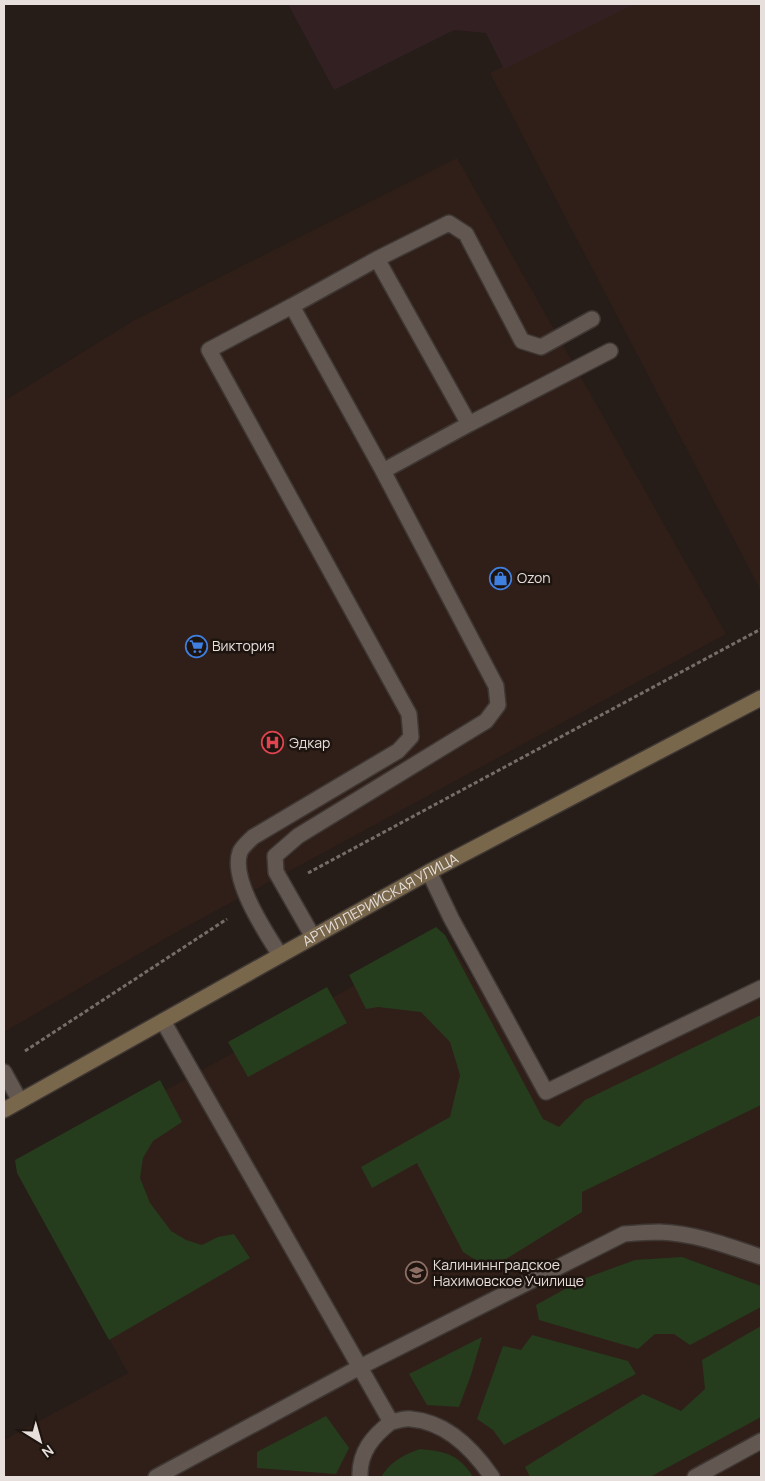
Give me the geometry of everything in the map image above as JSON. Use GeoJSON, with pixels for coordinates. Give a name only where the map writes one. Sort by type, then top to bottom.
{"type":"FeatureCollection","features":[{"type":"Feature","properties":{"kind":"main road","name":"АРТИЛЛЕРИЙСКАЯ УЛИЦА"},"geometry":{"type":"LineString","coordinates":[[4,1110],[429,872],[761,698]]}},
{"type":"Feature","properties":{"kind":"lane"},"geometry":{"type":"LineString","coordinates":[[280,955],[250,904],[239,869],[240,852],[253,837],[398,751],[410,737],[410,714],[209,350],[377,259],[449,223],[466,234],[522,341],[541,347],[592,319]]}},
{"type":"Feature","properties":{"kind":"lane"},"geometry":{"type":"LineString","coordinates":[[377,259],[469,424]]}},
{"type":"Feature","properties":{"kind":"lane"},"geometry":{"type":"LineString","coordinates":[[292,306],[383,471],[496,686],[498,705],[486,721],[298,836],[275,856],[276,872],[313,937]]}},
{"type":"Feature","properties":{"kind":"lane"},"geometry":{"type":"LineString","coordinates":[[383,471],[610,351]]}},
{"type":"Feature","properties":{"kind":"lane"},"geometry":{"type":"LineString","coordinates":[[429,872],[451,918],[546,1092],[761,988]]}},
{"type":"Feature","properties":{"kind":"lane"},"geometry":{"type":"LineString","coordinates":[[163,1021],[391,1422]]}},
{"type":"Feature","properties":{"kind":"lane"},"geometry":{"type":"LineString","coordinates":[[4,1072],[20,1101]]}},
{"type":"Feature","properties":{"kind":"lane"},"geometry":{"type":"LineString","coordinates":[[156,1477],[360,1367],[624,1234],[660,1232],[687,1235],[727,1245],[761,1257]]}},
{"type":"Feature","properties":{"kind":"lane"},"geometry":{"type":"LineString","coordinates":[[360,1477],[364,1450],[376,1434],[391,1422],[409,1419],[428,1423],[450,1432],[482,1462],[492,1477]]}},
{"type":"Feature","properties":{"kind":"lane"},"geometry":{"type":"LineString","coordinates":[[695,1477],[761,1441]]}},
{"type":"Feature","properties":{"kind":"path"},"geometry":{"type":"LineString","coordinates":[[284,886],[761,629]]}},
{"type":"Feature","properties":{"kind":"path"},"geometry":{"type":"LineString","coordinates":[[20,1055],[250,904]]}},
{"type":"Feature","properties":{"kind":"shaded area"},"geometry":{"type":"Polygon","coordinates":[[[288,4],[634,4],[504,69],[486,33],[454,30],[334,90],[288,4]]]}},
{"type":"Feature","properties":{"kind":"shaded area"},"geometry":{"type":"Polygon","coordinates":[[[630,4],[761,4],[761,591],[490,73],[630,4]]]}},
{"type":"Feature","properties":{"kind":"shaded area"},"geometry":{"type":"Polygon","coordinates":[[[457,158],[726,634],[175,933],[4,1032],[4,401],[133,321],[457,158]]]}},
{"type":"Feature","properties":{"kind":"shaded area","name":"Калининнградское Нахимовское Училище"},"geometry":{"type":"Polygon","coordinates":[[[445,935],[546,1092],[761,988],[761,1477],[4,1477],[4,1440],[128,1373],[17,1173],[445,935]]]}},
{"type":"Feature","properties":{"kind":"green space"},"geometry":{"type":"Polygon","coordinates":[[[436,927],[445,935],[543,1119],[559,1127],[585,1100],[761,1015],[761,1105],[582,1192],[582,1212],[490,1269],[463,1252],[417,1163],[372,1188],[361,1167],[450,1117],[460,1075],[450,1042],[421,1012],[378,1007],[366,1009],[349,975],[436,927]]]}},
{"type":"Feature","properties":{"kind":"green space"},"geometry":{"type":"Polygon","coordinates":[[[327,987],[347,1023],[248,1077],[228,1042],[327,987]]]}},
{"type":"Feature","properties":{"kind":"green space"},"geometry":{"type":"Polygon","coordinates":[[[160,1080],[182,1122],[153,1141],[143,1158],[140,1178],[150,1203],[171,1231],[186,1240],[202,1245],[218,1237],[234,1234],[250,1258],[109,1340],[17,1173],[15,1160],[160,1080]]]}},
{"type":"Feature","properties":{"kind":"green space"},"geometry":{"type":"Polygon","coordinates":[[[682,1257],[761,1286],[761,1307],[690,1345],[674,1334],[655,1334],[638,1349],[539,1320],[536,1305],[583,1279],[635,1260],[682,1257]]]}},
{"type":"Feature","properties":{"kind":"green space"},"geometry":{"type":"Polygon","coordinates":[[[761,1326],[761,1417],[650,1477],[530,1477],[525,1467],[643,1394],[681,1411],[705,1389],[702,1360],[761,1326]]]}},
{"type":"Feature","properties":{"kind":"green space"},"geometry":{"type":"Polygon","coordinates":[[[532,1335],[628,1361],[636,1374],[504,1445],[493,1430],[477,1419],[503,1346],[521,1350],[532,1335]]]}},
{"type":"Feature","properties":{"kind":"green space"},"geometry":{"type":"Polygon","coordinates":[[[482,1337],[459,1407],[427,1405],[409,1374],[482,1337]]]}},
{"type":"Feature","properties":{"kind":"green space"},"geometry":{"type":"Polygon","coordinates":[[[326,1416],[349,1448],[336,1474],[257,1468],[257,1452],[326,1416]]]}},
{"type":"Feature","properties":{"kind":"green space"},"geometry":{"type":"Polygon","coordinates":[[[420,1449],[451,1455],[463,1464],[473,1477],[381,1477],[398,1460],[420,1449]]]}},
{"type":"Feature","properties":{"kind":"place","name":"Ozon"},"geometry":{"type":"Point","coordinates":[501,578]}},
{"type":"Feature","properties":{"kind":"place","name":"Виктория"},"geometry":{"type":"Point","coordinates":[196,646]}},
{"type":"Feature","properties":{"kind":"place","name":"Эдкар"},"geometry":{"type":"Point","coordinates":[273,743]}},
{"type":"Feature","properties":{"kind":"place","name":"Калининнградское Нахимовское Училище"},"geometry":{"type":"Point","coordinates":[417,1273]}}]}
